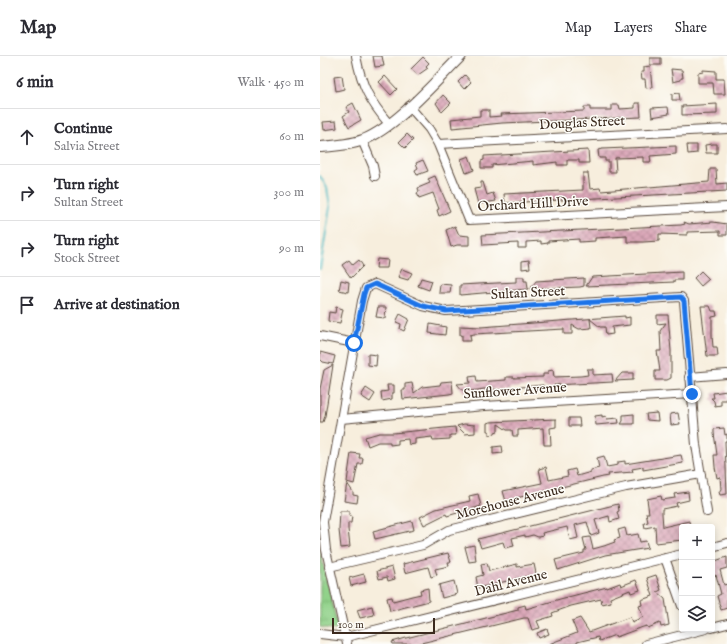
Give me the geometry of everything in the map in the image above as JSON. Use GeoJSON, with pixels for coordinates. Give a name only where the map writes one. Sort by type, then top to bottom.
{"type":"FeatureCollection","features":[{"type":"Feature","properties":{"kind":"street"},"geometry":{"type":"LineString","coordinates":[[356,56],[361,82],[365,92],[389,124]]}},
{"type":"Feature","properties":{"kind":"street"},"geometry":{"type":"LineString","coordinates":[[320,147],[343,145],[362,140],[389,124],[461,56]]}},
{"type":"Feature","properties":{"kind":"street","name":"Orchard Hill Drive"},"geometry":{"type":"LineString","coordinates":[[409,106],[429,129],[438,144],[469,220],[727,207]]}},
{"type":"Feature","properties":{"kind":"street","name":"Douglas Street"},"geometry":{"type":"LineString","coordinates":[[438,144],[727,129]]}},
{"type":"Feature","properties":{"kind":"street"},"geometry":{"type":"LineString","coordinates":[[362,140],[373,166],[375,176]]}},
{"type":"Feature","properties":{"kind":"street","name":"Sultan Street"},"geometry":{"type":"LineString","coordinates":[[354,343],[364,294],[370,286],[379,286],[423,306],[446,311],[678,297],[683,299],[689,377]]}},
{"type":"Feature","properties":{"kind":"street"},"geometry":{"type":"LineString","coordinates":[[320,336],[354,343],[327,499],[324,530],[329,567],[347,640],[320,634]]}},
{"type":"Feature","properties":{"kind":"street"},"geometry":{"type":"LineString","coordinates":[[707,512],[696,445],[692,394],[689,377],[727,374]]}},
{"type":"Feature","properties":{"kind":"street","name":"Sunflower Avenue"},"geometry":{"type":"LineString","coordinates":[[341,419],[484,406],[692,394]]}},
{"type":"Feature","properties":{"kind":"street","name":"Morehouse Avenue"},"geometry":{"type":"LineString","coordinates":[[329,567],[423,545],[449,530],[626,487],[701,474]]}},
{"type":"Feature","properties":{"kind":"street"},"geometry":{"type":"LineString","coordinates":[[715,546],[727,543]]}},
{"type":"Feature","properties":{"kind":"street","name":"Dahl Avenue"},"geometry":{"type":"LineString","coordinates":[[347,640],[679,555]]}},
{"type":"Feature","properties":{"kind":"street"},"geometry":{"type":"LineString","coordinates":[[665,558],[679,598]]}},
{"type":"Feature","properties":{"kind":"street"},"geometry":{"type":"LineString","coordinates":[[715,627],[727,624]]}},
{"type":"Feature","properties":{"kind":"street"},"geometry":{"type":"LineString","coordinates":[[646,644],[688,632]]}},
{"type":"Feature","properties":{"kind":"green space"},"geometry":{"type":"Polygon","coordinates":[[[320,550],[338,628],[336,630],[320,627],[320,550]]]}},
{"type":"Feature","properties":{"kind":"building"},"geometry":{"type":"Polygon","coordinates":[[[373,56],[382,56],[384,66],[375,67],[373,56]]]}},
{"type":"Feature","properties":{"kind":"building"},"geometry":{"type":"Polygon","coordinates":[[[423,57],[429,63],[426,66],[428,68],[418,75],[411,69],[423,57]]]}},
{"type":"Feature","properties":{"kind":"building"},"geometry":{"type":"Polygon","coordinates":[[[650,58],[661,58],[661,65],[650,65],[650,58]]]}},
{"type":"Feature","properties":{"kind":"building"},"geometry":{"type":"Polygon","coordinates":[[[650,66],[652,87],[646,88],[645,79],[642,79],[641,72],[644,72],[644,67],[650,66]]]}},
{"type":"Feature","properties":{"kind":"building"},"geometry":{"type":"Polygon","coordinates":[[[671,69],[682,70],[683,78],[673,82],[671,69]]]}},
{"type":"Feature","properties":{"kind":"building"},"geometry":{"type":"Polygon","coordinates":[[[703,70],[716,71],[716,79],[724,79],[725,94],[714,94],[713,83],[698,83],[698,73],[703,72],[703,70]]]}},
{"type":"Feature","properties":{"kind":"building"},"geometry":{"type":"Polygon","coordinates":[[[465,75],[471,82],[464,89],[458,82],[465,75]]]}},
{"type":"Feature","properties":{"kind":"building"},"geometry":{"type":"Polygon","coordinates":[[[342,76],[344,89],[336,91],[334,77],[342,76]]]}},
{"type":"Feature","properties":{"kind":"building"},"geometry":{"type":"Polygon","coordinates":[[[385,76],[397,89],[391,95],[379,82],[385,76]]]}},
{"type":"Feature","properties":{"kind":"building"},"geometry":{"type":"Polygon","coordinates":[[[679,93],[680,100],[672,100],[672,94],[679,93]]]}},
{"type":"Feature","properties":{"kind":"building"},"geometry":{"type":"Polygon","coordinates":[[[443,95],[451,103],[442,112],[436,103],[443,95]]]}},
{"type":"Feature","properties":{"kind":"building"},"geometry":{"type":"Polygon","coordinates":[[[353,103],[361,120],[349,127],[343,116],[349,112],[346,107],[353,103]]]}},
{"type":"Feature","properties":{"kind":"building"},"geometry":{"type":"Polygon","coordinates":[[[635,103],[640,103],[641,117],[502,123],[452,128],[451,119],[480,116],[480,110],[489,110],[489,117],[502,116],[501,114],[584,111],[584,107],[590,107],[590,110],[612,110],[612,105],[619,105],[620,109],[635,108],[635,103]]]}},
{"type":"Feature","properties":{"kind":"building"},"geometry":{"type":"Polygon","coordinates":[[[717,104],[717,114],[682,115],[682,106],[717,104]]]}},
{"type":"Feature","properties":{"kind":"building"},"geometry":{"type":"Polygon","coordinates":[[[668,107],[669,114],[652,117],[651,108],[668,107]]]}},
{"type":"Feature","properties":{"kind":"building"},"geometry":{"type":"Polygon","coordinates":[[[336,121],[337,128],[324,130],[323,122],[336,121]]]}},
{"type":"Feature","properties":{"kind":"building"},"geometry":{"type":"Polygon","coordinates":[[[407,134],[413,140],[405,148],[399,142],[407,134]]]}},
{"type":"Feature","properties":{"kind":"building"},"geometry":{"type":"Polygon","coordinates":[[[717,144],[717,153],[706,153],[705,145],[717,144]]]}},
{"type":"Feature","properties":{"kind":"building"},"geometry":{"type":"Polygon","coordinates":[[[687,145],[697,145],[697,153],[688,154],[687,145]]]}},
{"type":"Feature","properties":{"kind":"building"},"geometry":{"type":"Polygon","coordinates":[[[676,146],[676,154],[650,156],[651,162],[643,162],[643,157],[615,158],[616,172],[609,172],[609,161],[605,161],[605,158],[599,158],[598,150],[602,149],[676,146]]]}},
{"type":"Feature","properties":{"kind":"building"},"geometry":{"type":"Polygon","coordinates":[[[588,150],[589,163],[579,163],[579,160],[567,160],[567,165],[557,165],[557,162],[533,165],[533,161],[492,165],[492,168],[481,168],[481,161],[484,160],[484,156],[588,150]]]}},
{"type":"Feature","properties":{"kind":"building"},"geometry":{"type":"Polygon","coordinates":[[[469,156],[474,170],[466,173],[461,159],[469,156]]]}},
{"type":"Feature","properties":{"kind":"building"},"geometry":{"type":"Polygon","coordinates":[[[423,160],[428,171],[417,175],[415,170],[418,168],[416,163],[423,160]]]}},
{"type":"Feature","properties":{"kind":"building"},"geometry":{"type":"Polygon","coordinates":[[[710,169],[716,169],[717,184],[727,183],[727,191],[505,203],[504,194],[583,190],[583,173],[588,173],[590,189],[600,188],[601,191],[709,182],[710,169]]]}},
{"type":"Feature","properties":{"kind":"building"},"geometry":{"type":"Polygon","coordinates":[[[435,176],[450,211],[439,216],[437,210],[439,209],[433,193],[419,198],[417,193],[419,192],[418,188],[430,183],[428,179],[435,176]]]}},
{"type":"Feature","properties":{"kind":"building"},"geometry":{"type":"Polygon","coordinates":[[[481,182],[483,182],[487,195],[493,193],[496,201],[478,204],[474,189],[481,188],[481,182]]]}},
{"type":"Feature","properties":{"kind":"building"},"geometry":{"type":"Polygon","coordinates":[[[684,222],[689,224],[713,222],[727,224],[727,235],[720,235],[720,231],[687,232],[687,235],[659,234],[659,241],[643,242],[627,242],[627,236],[595,238],[595,241],[579,242],[579,239],[548,241],[548,243],[541,244],[541,241],[526,242],[526,248],[518,248],[518,243],[483,245],[482,235],[681,225],[685,224],[684,222]]]}},
{"type":"Feature","properties":{"kind":"building"},"geometry":{"type":"Polygon","coordinates":[[[455,226],[459,235],[469,236],[469,245],[457,245],[451,247],[446,230],[455,226]]]}},
{"type":"Feature","properties":{"kind":"building"},"geometry":{"type":"Polygon","coordinates":[[[377,259],[388,260],[387,268],[376,268],[377,259]]]}},
{"type":"Feature","properties":{"kind":"building"},"geometry":{"type":"Polygon","coordinates":[[[349,260],[353,265],[359,260],[363,266],[351,278],[342,265],[349,260]]]}},
{"type":"Feature","properties":{"kind":"building"},"geometry":{"type":"Polygon","coordinates":[[[529,260],[530,268],[522,269],[522,261],[529,260]]]}},
{"type":"Feature","properties":{"kind":"building"},"geometry":{"type":"Polygon","coordinates":[[[402,269],[412,273],[408,280],[398,277],[402,269]]]}},
{"type":"Feature","properties":{"kind":"building"},"geometry":{"type":"Polygon","coordinates":[[[701,271],[709,279],[701,286],[694,278],[701,271]]]}},
{"type":"Feature","properties":{"kind":"building"},"geometry":{"type":"Polygon","coordinates":[[[682,272],[682,280],[674,280],[674,282],[586,286],[592,277],[682,272]]]}},
{"type":"Feature","properties":{"kind":"building"},"geometry":{"type":"Polygon","coordinates":[[[516,277],[524,277],[524,281],[527,281],[528,289],[460,295],[460,285],[516,282],[516,277]]]}},
{"type":"Feature","properties":{"kind":"building"},"geometry":{"type":"Polygon","coordinates":[[[421,278],[432,281],[429,290],[418,286],[421,278]]]}},
{"type":"Feature","properties":{"kind":"building"},"geometry":{"type":"Polygon","coordinates":[[[584,278],[584,286],[580,287],[530,289],[536,281],[584,278]]]}},
{"type":"Feature","properties":{"kind":"building"},"geometry":{"type":"Polygon","coordinates":[[[341,280],[349,282],[348,292],[339,290],[341,280]]]}},
{"type":"Feature","properties":{"kind":"building"},"geometry":{"type":"Polygon","coordinates":[[[440,284],[451,285],[450,293],[439,293],[440,284]]]}},
{"type":"Feature","properties":{"kind":"building"},"geometry":{"type":"Polygon","coordinates":[[[701,306],[710,306],[712,311],[716,311],[717,316],[712,317],[712,336],[713,347],[717,347],[718,356],[707,356],[701,306]]]}},
{"type":"Feature","properties":{"kind":"building"},"geometry":{"type":"Polygon","coordinates":[[[336,307],[343,309],[340,323],[328,321],[329,312],[335,313],[336,307]]]}},
{"type":"Feature","properties":{"kind":"building"},"geometry":{"type":"Polygon","coordinates":[[[378,307],[386,307],[385,318],[376,317],[378,307]]]}},
{"type":"Feature","properties":{"kind":"building"},"geometry":{"type":"Polygon","coordinates":[[[400,314],[409,319],[404,331],[400,329],[401,324],[396,322],[400,314]]]}},
{"type":"Feature","properties":{"kind":"building"},"geometry":{"type":"Polygon","coordinates":[[[657,315],[668,315],[671,351],[671,378],[667,380],[655,380],[655,371],[660,371],[657,351],[661,351],[660,331],[666,323],[657,324],[657,315]]]}},
{"type":"Feature","properties":{"kind":"building"},"geometry":{"type":"Polygon","coordinates":[[[625,316],[625,318],[630,317],[630,325],[612,327],[613,334],[606,335],[605,327],[600,327],[590,319],[591,328],[579,329],[572,325],[572,334],[564,334],[564,329],[474,334],[470,335],[471,341],[462,341],[462,335],[460,335],[460,326],[481,327],[625,316]]]}},
{"type":"Feature","properties":{"kind":"building"},"geometry":{"type":"Polygon","coordinates":[[[430,324],[446,327],[445,335],[429,333],[430,324]]]}},
{"type":"Feature","properties":{"kind":"building"},"geometry":{"type":"Polygon","coordinates":[[[320,352],[335,356],[333,364],[323,362],[320,359],[320,352]]]}},
{"type":"Feature","properties":{"kind":"building"},"geometry":{"type":"Polygon","coordinates":[[[368,354],[377,355],[376,366],[368,365],[368,354]]]}},
{"type":"Feature","properties":{"kind":"building"},"geometry":{"type":"Polygon","coordinates":[[[333,365],[325,416],[323,422],[320,422],[320,389],[324,370],[333,365]]]}},
{"type":"Feature","properties":{"kind":"building"},"geometry":{"type":"Polygon","coordinates":[[[587,369],[593,369],[593,375],[612,374],[613,382],[554,385],[554,388],[544,387],[543,385],[510,388],[510,390],[484,389],[464,392],[457,384],[470,383],[469,377],[476,376],[477,382],[506,380],[506,377],[543,377],[543,374],[548,374],[548,371],[553,370],[554,377],[581,376],[588,375],[587,369]]]}},
{"type":"Feature","properties":{"kind":"building"},"geometry":{"type":"Polygon","coordinates":[[[622,373],[633,373],[633,380],[615,381],[622,373]]]}},
{"type":"Feature","properties":{"kind":"building"},"geometry":{"type":"Polygon","coordinates":[[[452,381],[453,393],[403,399],[402,390],[405,390],[405,384],[412,383],[414,393],[422,387],[440,385],[441,382],[452,381]]]}},
{"type":"Feature","properties":{"kind":"building"},"geometry":{"type":"Polygon","coordinates":[[[387,385],[394,385],[394,393],[392,393],[392,399],[382,401],[381,392],[388,391],[387,385]]]}},
{"type":"Feature","properties":{"kind":"building"},"geometry":{"type":"Polygon","coordinates":[[[366,388],[375,394],[370,402],[361,396],[366,388]]]}},
{"type":"Feature","properties":{"kind":"building"},"geometry":{"type":"Polygon","coordinates":[[[727,391],[727,400],[721,400],[721,405],[715,406],[714,401],[711,398],[714,398],[713,393],[727,391]]]}},
{"type":"Feature","properties":{"kind":"building"},"geometry":{"type":"Polygon","coordinates":[[[657,413],[658,421],[647,420],[646,414],[657,413]]]}},
{"type":"Feature","properties":{"kind":"building"},"geometry":{"type":"Polygon","coordinates":[[[678,413],[680,424],[671,425],[670,414],[678,413]]]}},
{"type":"Feature","properties":{"kind":"building"},"geometry":{"type":"Polygon","coordinates":[[[634,414],[634,424],[621,424],[623,421],[623,415],[634,414]]]}},
{"type":"Feature","properties":{"kind":"building"},"geometry":{"type":"Polygon","coordinates":[[[602,415],[602,417],[606,416],[607,419],[618,418],[619,423],[596,425],[595,416],[602,415]]]}},
{"type":"Feature","properties":{"kind":"building"},"geometry":{"type":"Polygon","coordinates":[[[569,418],[579,418],[580,426],[569,426],[569,418]]]}},
{"type":"Feature","properties":{"kind":"building"},"geometry":{"type":"Polygon","coordinates":[[[556,419],[556,427],[550,428],[551,445],[544,445],[543,428],[518,430],[518,436],[513,436],[512,430],[507,430],[498,424],[498,431],[495,432],[495,434],[489,435],[489,431],[487,431],[487,423],[490,422],[556,419]]]}},
{"type":"Feature","properties":{"kind":"building"},"geometry":{"type":"Polygon","coordinates":[[[464,424],[475,425],[475,433],[465,434],[457,426],[464,424]]]}},
{"type":"Feature","properties":{"kind":"building"},"geometry":{"type":"Polygon","coordinates":[[[455,427],[456,435],[450,435],[450,439],[433,440],[432,437],[415,439],[415,444],[409,445],[408,439],[398,440],[398,444],[390,445],[390,442],[378,442],[368,446],[365,437],[379,433],[455,427]]]}},
{"type":"Feature","properties":{"kind":"building"},"geometry":{"type":"Polygon","coordinates":[[[724,428],[725,435],[727,434],[727,441],[725,441],[727,494],[720,495],[720,477],[717,478],[715,467],[714,455],[717,455],[714,429],[724,428]]]}},
{"type":"Feature","properties":{"kind":"building"},"geometry":{"type":"Polygon","coordinates":[[[502,446],[503,453],[493,454],[493,447],[502,446]]]}},
{"type":"Feature","properties":{"kind":"building"},"geometry":{"type":"Polygon","coordinates":[[[351,453],[360,454],[359,458],[363,458],[362,464],[358,464],[354,484],[347,482],[351,453]]]}},
{"type":"Feature","properties":{"kind":"building"},"geometry":{"type":"Polygon","coordinates":[[[681,455],[683,463],[643,470],[643,467],[632,469],[633,472],[608,474],[609,476],[512,499],[513,503],[507,505],[503,491],[542,483],[539,469],[546,467],[549,480],[568,476],[567,471],[575,469],[577,476],[591,472],[591,470],[599,468],[597,458],[604,456],[607,467],[618,465],[618,462],[625,461],[625,464],[681,455]]]}},
{"type":"Feature","properties":{"kind":"building"},"geometry":{"type":"Polygon","coordinates":[[[347,483],[353,492],[353,495],[358,496],[357,503],[344,501],[347,483]]]}},
{"type":"Feature","properties":{"kind":"building"},"geometry":{"type":"Polygon","coordinates":[[[688,492],[689,500],[676,503],[677,506],[662,509],[663,527],[689,521],[690,524],[679,524],[679,540],[656,543],[655,526],[645,528],[644,523],[648,522],[646,513],[649,513],[647,499],[661,496],[662,500],[675,498],[674,494],[688,492]]]}},
{"type":"Feature","properties":{"kind":"building"},"geometry":{"type":"Polygon","coordinates":[[[478,494],[481,506],[447,516],[446,514],[424,525],[420,517],[436,509],[470,501],[469,496],[478,494]]]}},
{"type":"Feature","properties":{"kind":"building"},"geometry":{"type":"Polygon","coordinates":[[[618,504],[619,511],[617,512],[619,519],[610,522],[609,516],[595,520],[599,533],[591,536],[587,522],[575,525],[578,538],[570,540],[567,527],[542,533],[543,536],[538,537],[533,535],[525,537],[525,535],[512,538],[514,546],[505,548],[503,542],[481,548],[478,539],[618,504]]]}},
{"type":"Feature","properties":{"kind":"building"},"geometry":{"type":"Polygon","coordinates":[[[340,511],[349,511],[349,516],[352,516],[351,523],[348,523],[350,547],[341,548],[339,530],[340,511]]]}},
{"type":"Feature","properties":{"kind":"building"},"geometry":{"type":"Polygon","coordinates":[[[412,521],[414,530],[375,539],[373,531],[412,521]]]}},
{"type":"Feature","properties":{"kind":"building"},"geometry":{"type":"Polygon","coordinates":[[[625,528],[627,536],[638,534],[640,542],[646,541],[648,548],[605,555],[558,570],[555,560],[584,553],[584,550],[586,550],[583,538],[590,537],[593,549],[615,542],[614,540],[620,538],[618,530],[625,528]]]}},
{"type":"Feature","properties":{"kind":"building"},"geometry":{"type":"Polygon","coordinates":[[[474,545],[476,561],[469,562],[465,547],[474,545]]]}},
{"type":"Feature","properties":{"kind":"building"},"geometry":{"type":"Polygon","coordinates":[[[448,553],[451,562],[448,562],[449,566],[435,569],[437,575],[431,577],[428,567],[405,573],[403,564],[448,553]]]}},
{"type":"Feature","properties":{"kind":"building"},"geometry":{"type":"Polygon","coordinates":[[[727,557],[727,568],[720,570],[724,585],[727,584],[727,608],[721,610],[717,596],[721,594],[715,576],[715,561],[727,557]]]}},
{"type":"Feature","properties":{"kind":"building"},"geometry":{"type":"Polygon","coordinates":[[[487,563],[489,571],[517,564],[517,567],[534,564],[537,578],[529,579],[528,576],[478,588],[476,577],[483,575],[481,564],[487,563]]]}},
{"type":"Feature","properties":{"kind":"building"},"geometry":{"type":"Polygon","coordinates":[[[392,567],[395,579],[388,581],[387,577],[379,579],[377,571],[392,567]]]}},
{"type":"Feature","properties":{"kind":"building"},"geometry":{"type":"Polygon","coordinates":[[[364,574],[366,582],[351,586],[349,578],[364,574]]]}},
{"type":"Feature","properties":{"kind":"building"},"geometry":{"type":"Polygon","coordinates":[[[656,575],[661,590],[657,592],[665,599],[669,625],[661,627],[660,623],[648,628],[647,626],[643,627],[616,637],[615,635],[599,641],[598,637],[577,642],[577,644],[549,644],[577,633],[572,621],[580,618],[589,632],[630,617],[632,622],[643,617],[639,606],[642,605],[641,600],[653,596],[647,578],[656,575]]]}},
{"type":"Feature","properties":{"kind":"building"},"geometry":{"type":"Polygon","coordinates":[[[636,580],[640,590],[631,593],[630,590],[610,598],[611,602],[602,604],[601,599],[571,606],[552,613],[553,616],[537,621],[540,628],[532,630],[528,618],[524,618],[417,644],[393,644],[392,642],[518,610],[518,607],[525,605],[526,609],[607,588],[620,583],[621,586],[636,580]]]}},
{"type":"Feature","properties":{"kind":"building"},"geometry":{"type":"Polygon","coordinates":[[[454,581],[457,594],[442,598],[439,585],[454,581]]]}},
{"type":"Feature","properties":{"kind":"building"},"geometry":{"type":"Polygon","coordinates":[[[428,588],[429,601],[390,611],[387,598],[392,597],[393,601],[421,594],[420,590],[428,588]]]}},
{"type":"Feature","properties":{"kind":"building"},"geometry":{"type":"Polygon","coordinates":[[[372,606],[374,615],[360,618],[357,610],[372,606]]]}},
{"type":"Feature","properties":{"kind":"building"},"geometry":{"type":"Polygon","coordinates":[[[547,629],[549,634],[539,638],[537,633],[547,629]]]}},
{"type":"Feature","properties":{"kind":"waterway"},"geometry":{"type":"LineString","coordinates":[[320,176],[327,188],[330,207],[320,269]]}},
{"type":"Feature","properties":{"kind":"route"},"geometry":{"type":"LineString","coordinates":[[354,343],[362,300],[366,288],[375,284],[423,306],[435,310],[446,311],[681,297],[684,301],[689,377],[692,394]]}}]}
